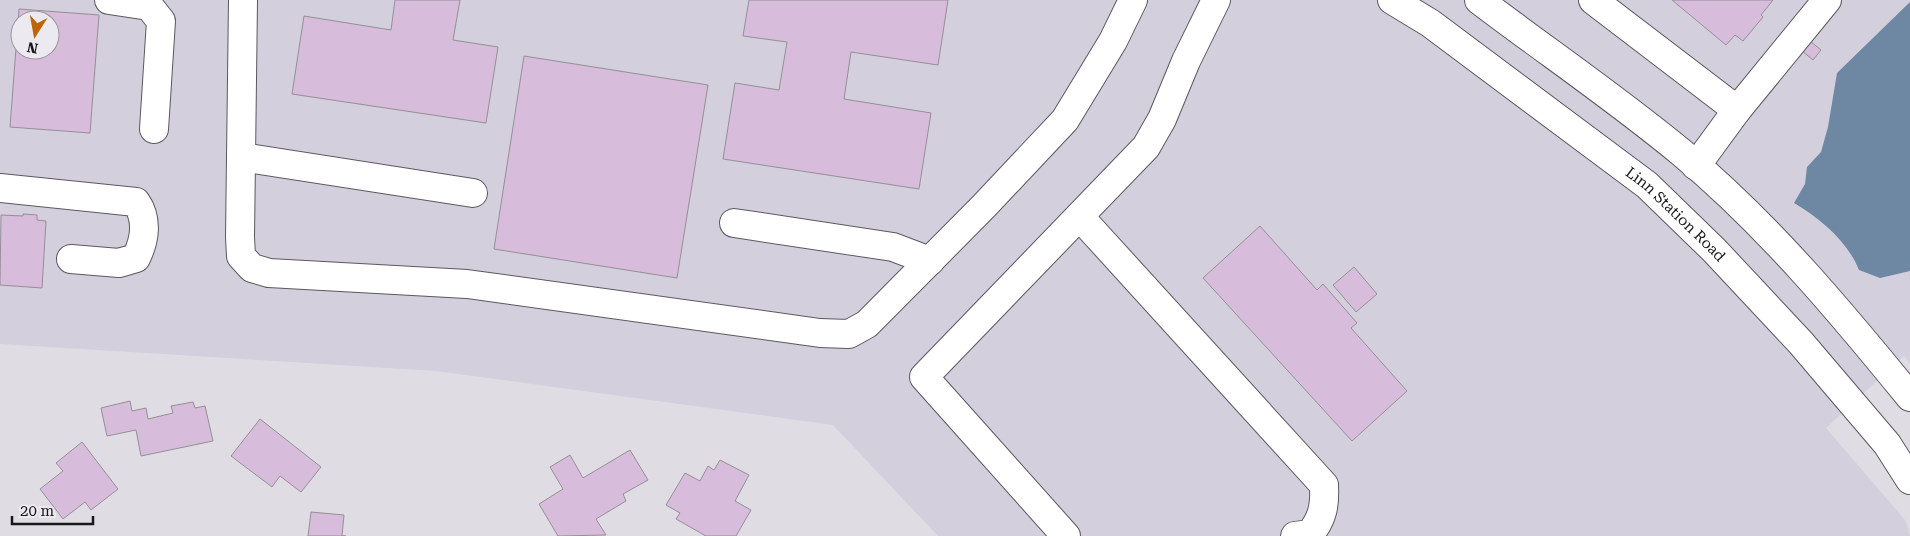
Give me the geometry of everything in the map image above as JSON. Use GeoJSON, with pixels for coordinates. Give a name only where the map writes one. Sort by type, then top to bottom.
{"type":"FeatureCollection","features":[{"type":"Feature","properties":{"kind":"street"},"geometry":{"type":"LineString","coordinates":[[109,0],[150,6],[161,21],[154,129]]}},
{"type":"Feature","properties":{"kind":"street"},"geometry":{"type":"LineString","coordinates":[[243,0],[241,256],[252,268],[268,273],[467,284],[820,333],[849,334],[867,324],[1065,120],[1113,41],[1133,0]]}},
{"type":"Feature","properties":{"kind":"street"},"geometry":{"type":"LineString","coordinates":[[1066,536],[924,377],[1146,147],[1162,119],[1186,61],[1216,0]]}},
{"type":"Feature","properties":{"kind":"street","name":"Linn Station Road"},"geometry":{"type":"LineString","coordinates":[[1392,0],[1430,23],[1647,185],[1714,250],[1801,342],[1887,444],[1910,480]]}},
{"type":"Feature","properties":{"kind":"street"},"geometry":{"type":"LineString","coordinates":[[1479,0],[1696,166],[1763,229],[1848,320],[1910,397]]}},
{"type":"Feature","properties":{"kind":"street"},"geometry":{"type":"LineString","coordinates":[[1593,0],[1737,110]]}},
{"type":"Feature","properties":{"kind":"street"},"geometry":{"type":"LineString","coordinates":[[1696,166],[1737,110],[1827,0]]}},
{"type":"Feature","properties":{"kind":"street"},"geometry":{"type":"LineString","coordinates":[[241,157],[473,194]]}},
{"type":"Feature","properties":{"kind":"street"},"geometry":{"type":"LineString","coordinates":[[0,188],[136,202],[144,214],[142,245],[136,258],[119,263],[71,259]]}},
{"type":"Feature","properties":{"kind":"street"},"geometry":{"type":"LineString","coordinates":[[1080,217],[1324,485],[1325,506],[1320,522],[1310,534],[1295,536]]}},
{"type":"Feature","properties":{"kind":"street"},"geometry":{"type":"LineString","coordinates":[[734,223],[893,247],[930,261]]}},
{"type":"Feature","properties":{"kind":"shaded area"},"geometry":{"type":"Polygon","coordinates":[[[0,0],[1910,0],[1910,363],[1904,356],[1826,428],[1906,521],[1910,536],[938,536],[833,425],[436,371],[0,344],[0,0]]]}},
{"type":"Feature","properties":{"kind":"water"},"geometry":{"type":"Polygon","coordinates":[[[1910,2],[1910,271],[1880,278],[1859,270],[1840,240],[1823,223],[1794,203],[1805,184],[1807,167],[1821,152],[1828,127],[1837,73],[1910,2]]]}},
{"type":"Feature","properties":{"kind":"building"},"geometry":{"type":"Polygon","coordinates":[[[395,0],[460,0],[453,40],[498,47],[486,123],[292,94],[304,16],[391,30],[395,0]]]}},
{"type":"Feature","properties":{"kind":"building"},"geometry":{"type":"Polygon","coordinates":[[[749,0],[948,0],[938,65],[851,52],[844,99],[931,113],[919,189],[723,159],[735,83],[779,90],[787,42],[743,36],[749,0]]]}},
{"type":"Feature","properties":{"kind":"building"},"geometry":{"type":"Polygon","coordinates":[[[1672,0],[1773,0],[1761,15],[1763,17],[1743,41],[1735,35],[1726,45],[1672,0]]]}},
{"type":"Feature","properties":{"kind":"building"},"geometry":{"type":"Polygon","coordinates":[[[60,12],[99,15],[90,133],[10,127],[15,60],[60,60],[60,12]]]}},
{"type":"Feature","properties":{"kind":"building"},"geometry":{"type":"Polygon","coordinates":[[[1810,41],[1821,50],[1813,60],[1802,51],[1810,41]]]}},
{"type":"Feature","properties":{"kind":"building"},"geometry":{"type":"Polygon","coordinates":[[[524,56],[708,85],[677,278],[494,249],[524,56]]]}},
{"type":"Feature","properties":{"kind":"building"},"geometry":{"type":"Polygon","coordinates":[[[23,214],[37,215],[37,220],[46,221],[42,288],[0,285],[1,215],[23,216],[23,214]]]}},
{"type":"Feature","properties":{"kind":"building"},"geometry":{"type":"Polygon","coordinates":[[[1260,226],[1317,290],[1323,284],[1357,323],[1351,328],[1407,391],[1352,441],[1203,278],[1260,226]]]}},
{"type":"Feature","properties":{"kind":"building"},"geometry":{"type":"Polygon","coordinates":[[[1354,267],[1377,294],[1356,312],[1333,285],[1354,267]]]}},
{"type":"Feature","properties":{"kind":"building"},"geometry":{"type":"Polygon","coordinates":[[[130,401],[132,411],[146,408],[148,419],[173,413],[171,406],[193,402],[195,408],[205,406],[213,441],[141,456],[136,430],[107,436],[101,408],[130,401]]]}},
{"type":"Feature","properties":{"kind":"building"},"geometry":{"type":"Polygon","coordinates":[[[260,419],[321,467],[301,492],[280,476],[272,487],[231,456],[260,419]]]}},
{"type":"Feature","properties":{"kind":"building"},"geometry":{"type":"Polygon","coordinates":[[[82,442],[118,489],[91,510],[85,502],[63,519],[40,489],[63,471],[56,463],[82,442]]]}},
{"type":"Feature","properties":{"kind":"building"},"geometry":{"type":"Polygon","coordinates":[[[630,450],[648,480],[623,494],[626,501],[596,519],[606,535],[558,536],[539,504],[563,489],[550,467],[570,455],[583,478],[630,450]]]}},
{"type":"Feature","properties":{"kind":"building"},"geometry":{"type":"Polygon","coordinates":[[[720,460],[749,475],[735,501],[751,510],[736,536],[706,536],[676,519],[680,513],[666,505],[685,473],[700,481],[708,466],[714,470],[720,460]]]}},
{"type":"Feature","properties":{"kind":"building"},"geometry":{"type":"Polygon","coordinates":[[[311,512],[344,515],[342,536],[308,536],[311,512]]]}}]}
